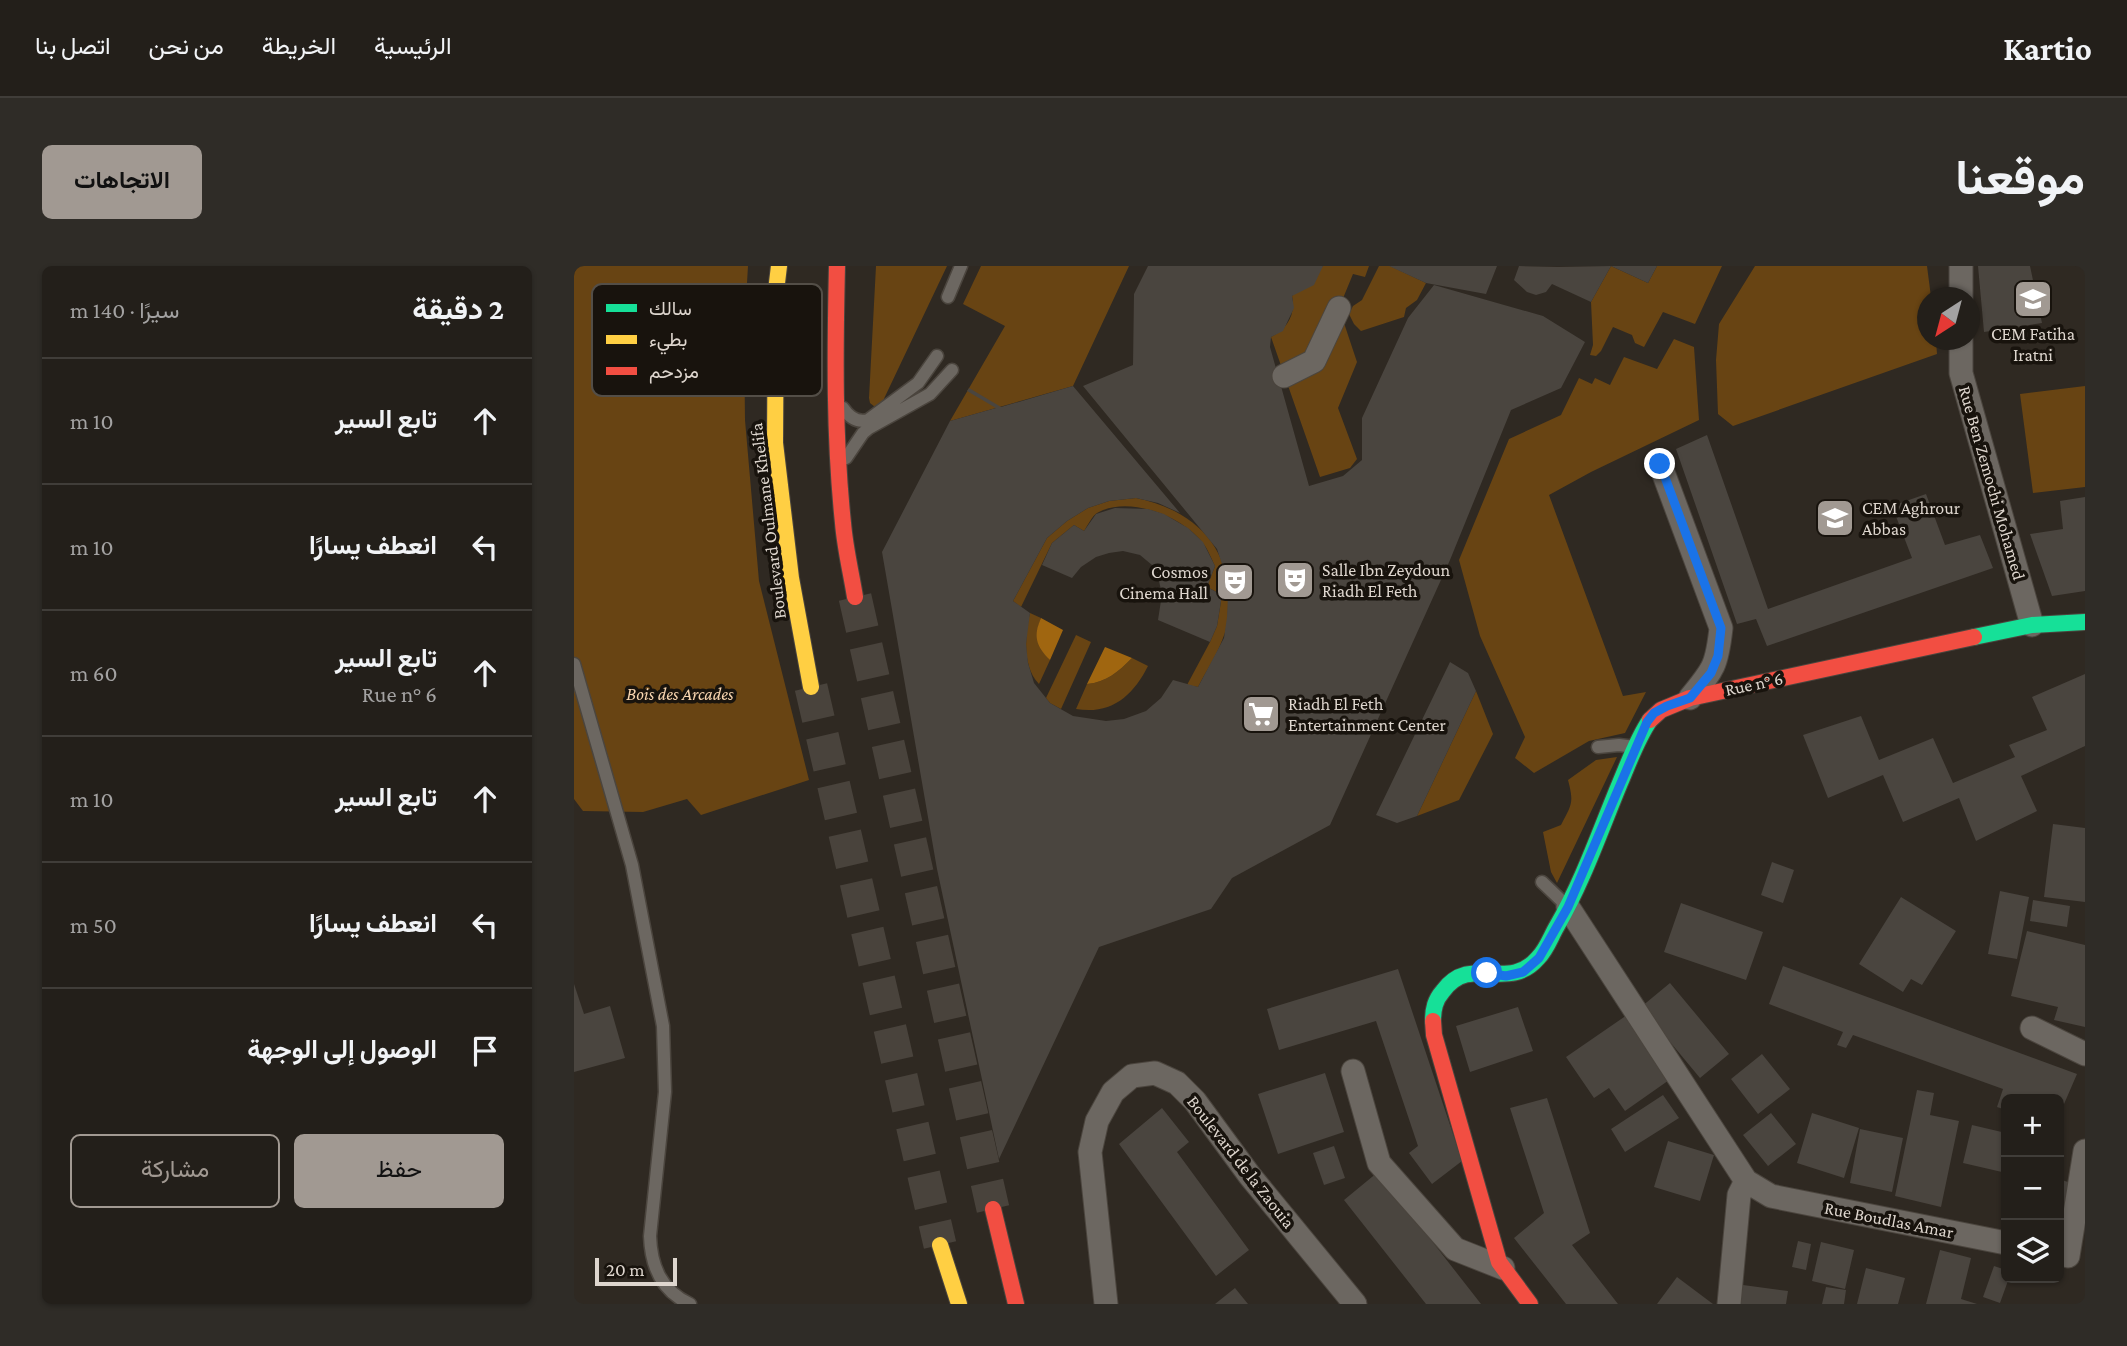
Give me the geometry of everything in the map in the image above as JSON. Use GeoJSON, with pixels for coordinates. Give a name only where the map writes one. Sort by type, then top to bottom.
{"type":"FeatureCollection","features":[{"type":"Feature","properties":{"kind":"street","name":"Boulevard Oulmane Khelifa"},"geometry":{"type":"LineString","coordinates":[[777,284],[779,266]]}},
{"type":"Feature","properties":{"kind":"street"},"geometry":{"type":"LineString","coordinates":[[1961,266],[1961,287]]}},
{"type":"Feature","properties":{"kind":"street"},"geometry":{"type":"LineString","coordinates":[[839,271],[836,399],[839,478],[843,526],[855,597]]}},
{"type":"Feature","properties":{"kind":"street"},"geometry":{"type":"LineString","coordinates":[[1284,376],[1314,361],[1339,308]]}},
{"type":"Feature","properties":{"kind":"street","name":"Rue Ben Zemochi Mohamed"},"geometry":{"type":"LineString","coordinates":[[1961,350],[1961,373],[2032,625]]}},
{"type":"Feature","properties":{"kind":"street","name":"Boulevard Oulmane Khelifa"},"geometry":{"type":"LineString","coordinates":[[775,396],[775,443],[792,578],[811,687]]}},
{"type":"Feature","properties":{"kind":"street"},"geometry":{"type":"LineString","coordinates":[[1660,464],[1721,628],[1718,656],[1711,673],[1690,698]]}},
{"type":"Feature","properties":{"kind":"street","name":"Rue n° 6"},"geometry":{"type":"LineString","coordinates":[[1503,1268],[1499,1262],[1434,1035],[1431,1014],[1446,982],[1457,975],[1471,972],[1506,976],[1523,972],[1539,958],[1568,907],[1635,747],[1654,713],[1690,698],[2032,625],[2085,622]]}},
{"type":"Feature","properties":{"kind":"street"},"geometry":{"type":"LineString","coordinates":[[1568,907],[1746,1181],[1738,1195],[1729,1304]]}},
{"type":"Feature","properties":{"kind":"street"},"geometry":{"type":"LineString","coordinates":[[2032,1028],[2085,1054]]}},
{"type":"Feature","properties":{"kind":"street"},"geometry":{"type":"LineString","coordinates":[[1353,1070],[1379,1163],[1455,1249],[1503,1268],[1530,1304]]}},
{"type":"Feature","properties":{"kind":"street","name":"Boulevard de la Zaouia"},"geometry":{"type":"LineString","coordinates":[[1106,1304],[1090,1152],[1097,1121],[1112,1092],[1132,1076],[1155,1073],[1177,1083],[1195,1101],[1250,1176],[1355,1304]]}},
{"type":"Feature","properties":{"kind":"street"},"geometry":{"type":"LineString","coordinates":[[2071,1256],[2085,1151]]}},
{"type":"Feature","properties":{"kind":"street","name":"Rue Boudlas Amar"},"geometry":{"type":"LineString","coordinates":[[1746,1181],[1771,1196],[2001,1242]]}},
{"type":"Feature","properties":{"kind":"street"},"geometry":{"type":"LineString","coordinates":[[993,1209],[1016,1304]]}},
{"type":"Feature","properties":{"kind":"street"},"geometry":{"type":"LineString","coordinates":[[940,1245],[959,1304]]}},
{"type":"Feature","properties":{"kind":"lane"},"geometry":{"type":"LineString","coordinates":[[948,297],[961,266]]}},
{"type":"Feature","properties":{"kind":"lane"},"geometry":{"type":"LineString","coordinates":[[836,399],[852,418],[869,420],[918,383],[937,356]]}},
{"type":"Feature","properties":{"kind":"lane"},"geometry":{"type":"LineString","coordinates":[[839,478],[843,463],[863,433],[886,416],[930,394],[952,370]]}},
{"type":"Feature","properties":{"kind":"lane"},"geometry":{"type":"LineString","coordinates":[[574,664],[632,865],[663,1026],[665,1092],[650,1236],[651,1254],[655,1270],[666,1288],[690,1304]]}},
{"type":"Feature","properties":{"kind":"lane"},"geometry":{"type":"LineString","coordinates":[[1598,747],[1635,747]]}},
{"type":"Feature","properties":{"kind":"lane"},"geometry":{"type":"LineString","coordinates":[[1542,882],[1568,907]]}},
{"type":"Feature","properties":{"kind":"green space","name":"Bois des Arcades"},"geometry":{"type":"Polygon","coordinates":[[[574,266],[748,266],[747,284],[592,284],[592,396],[745,396],[759,581],[809,780],[701,815],[687,799],[643,812],[583,811],[574,799],[574,266]]]}},
{"type":"Feature","properties":{"kind":"green space"},"geometry":{"type":"Polygon","coordinates":[[[876,266],[947,266],[881,405],[875,407],[869,398],[876,266]]]}},
{"type":"Feature","properties":{"kind":"green space"},"geometry":{"type":"Polygon","coordinates":[[[981,266],[1129,266],[1073,386],[950,421],[1005,326],[963,304],[981,266]]]}},
{"type":"Feature","properties":{"kind":"green space"},"geometry":{"type":"Polygon","coordinates":[[[1323,266],[1369,266],[1365,277],[1353,274],[1339,308],[1357,362],[1338,408],[1357,459],[1350,468],[1320,477],[1271,337],[1289,321],[1293,309],[1292,296],[1323,266]]]}},
{"type":"Feature","properties":{"kind":"green space"},"geometry":{"type":"Polygon","coordinates":[[[1379,266],[1390,266],[1426,283],[1417,300],[1406,308],[1404,317],[1361,331],[1349,314],[1353,306],[1362,300],[1379,266]]]}},
{"type":"Feature","properties":{"kind":"green space"},"geometry":{"type":"Polygon","coordinates":[[[1611,266],[1648,283],[1657,266],[1722,266],[1695,324],[1663,312],[1644,347],[1635,343],[1632,335],[1613,327],[1601,351],[1596,356],[1590,355],[1593,345],[1591,302],[1611,266]]]}},
{"type":"Feature","properties":{"kind":"green space"},"geometry":{"type":"Polygon","coordinates":[[[1755,266],[1927,266],[1930,287],[1917,287],[1917,350],[1937,350],[1937,354],[1733,426],[1718,414],[1716,360],[1719,324],[1755,266]]]}},
{"type":"Feature","properties":{"kind":"green space"},"geometry":{"type":"Polygon","coordinates":[[[1674,339],[1694,347],[1699,420],[1549,495],[1623,696],[1646,692],[1625,733],[1589,741],[1534,773],[1515,758],[1525,737],[1480,636],[1459,560],[1509,439],[1561,415],[1579,378],[1592,384],[1595,378],[1610,385],[1624,357],[1657,369],[1674,339]]]}},
{"type":"Feature","properties":{"kind":"green space"},"geometry":{"type":"Polygon","coordinates":[[[2085,386],[2085,487],[2033,493],[2020,394],[2085,386]]]}},
{"type":"Feature","properties":{"kind":"green space"},"geometry":{"type":"Polygon","coordinates":[[[1136,498],[1173,510],[1189,520],[1203,531],[1214,545],[1222,562],[1227,580],[1227,625],[1218,651],[1198,687],[1187,685],[1217,626],[1222,595],[1207,587],[1215,566],[1204,545],[1182,524],[1168,517],[1139,507],[1124,506],[1097,513],[1084,531],[1074,525],[1052,543],[1021,607],[1013,601],[1047,538],[1067,521],[1088,508],[1109,501],[1136,498]]]}},
{"type":"Feature","properties":{"kind":"green space"},"geometry":{"type":"Polygon","coordinates":[[[1030,613],[1041,618],[1038,640],[1050,660],[1039,684],[1027,660],[1026,640],[1030,613]]]}},
{"type":"Feature","properties":{"kind":"green space"},"geometry":{"type":"Polygon","coordinates":[[[1076,635],[1091,642],[1061,709],[1046,698],[1076,635]]]}},
{"type":"Feature","properties":{"kind":"green space"},"geometry":{"type":"Polygon","coordinates":[[[1132,658],[1148,666],[1128,694],[1100,709],[1076,709],[1087,684],[1112,676],[1132,658]]]}},
{"type":"Feature","properties":{"kind":"green space"},"geometry":{"type":"Polygon","coordinates":[[[1476,691],[1493,734],[1459,800],[1417,816],[1476,691]]]}},
{"type":"Feature","properties":{"kind":"green space"},"geometry":{"type":"Polygon","coordinates":[[[1617,757],[1557,883],[1551,872],[1543,832],[1561,825],[1568,812],[1571,794],[1568,780],[1596,760],[1617,757]]]}},
{"type":"Feature","properties":{"kind":"shaded area"},"geometry":{"type":"Polygon","coordinates":[[[1041,618],[1063,630],[1050,660],[1037,640],[1041,618]]]}},
{"type":"Feature","properties":{"kind":"shaded area"},"geometry":{"type":"Polygon","coordinates":[[[1105,647],[1132,658],[1112,676],[1087,684],[1105,647]]]}},
{"type":"Feature","properties":{"kind":"building","name":"Riadh El Feth Entertainment Center"},"geometry":{"type":"Polygon","coordinates":[[[1148,266],[1323,266],[1314,285],[1292,296],[1294,308],[1283,331],[1271,337],[1270,347],[1309,486],[1343,476],[1362,460],[1362,418],[1408,318],[1434,285],[1543,316],[1585,342],[1561,388],[1511,410],[1450,560],[1330,825],[1232,878],[1211,909],[1099,947],[999,1159],[937,869],[882,552],[950,421],[996,408],[967,391],[969,388],[1001,407],[1073,386],[1180,513],[1158,503],[1136,498],[1109,501],[1088,508],[1047,538],[1013,601],[1030,613],[1026,644],[1034,683],[1050,703],[1073,716],[1106,721],[1124,719],[1146,711],[1161,698],[1173,680],[1198,687],[1224,638],[1227,617],[1225,573],[1217,549],[1083,386],[1133,365],[1134,294],[1148,266]]]}},
{"type":"Feature","properties":{"kind":"building"},"geometry":{"type":"Polygon","coordinates":[[[1389,266],[1497,266],[1486,294],[1426,283],[1389,266]]]}},
{"type":"Feature","properties":{"kind":"building"},"geometry":{"type":"Polygon","coordinates":[[[1519,266],[1611,266],[1591,302],[1552,284],[1546,292],[1536,295],[1527,292],[1514,280],[1519,266]]]}},
{"type":"Feature","properties":{"kind":"building"},"geometry":{"type":"Polygon","coordinates":[[[1611,266],[1657,266],[1648,283],[1611,266]]]}},
{"type":"Feature","properties":{"kind":"building"},"geometry":{"type":"Polygon","coordinates":[[[1978,266],[2030,266],[2042,323],[1984,332],[1978,266]]]}},
{"type":"Feature","properties":{"kind":"building"},"geometry":{"type":"Polygon","coordinates":[[[1707,435],[1768,609],[1912,558],[1892,506],[1926,494],[1945,545],[1980,535],[1993,568],[1767,646],[1756,619],[1737,624],[1676,449],[1707,435]]]}},
{"type":"Feature","properties":{"kind":"building"},"geometry":{"type":"Polygon","coordinates":[[[2085,497],[2085,591],[2052,596],[2030,534],[2063,529],[2060,501],[2085,497]]]}},
{"type":"Feature","properties":{"kind":"building"},"geometry":{"type":"Polygon","coordinates":[[[1115,508],[1148,509],[1164,514],[1188,528],[1203,542],[1215,566],[1207,587],[1222,595],[1217,626],[1210,642],[1158,620],[1162,594],[1158,577],[1152,565],[1140,555],[1123,551],[1096,557],[1081,567],[1072,578],[1042,565],[1052,543],[1074,525],[1084,531],[1096,514],[1115,508]]]}},
{"type":"Feature","properties":{"kind":"building"},"geometry":{"type":"Polygon","coordinates":[[[1450,662],[1468,673],[1476,691],[1417,816],[1397,823],[1376,815],[1450,662]]]}},
{"type":"Feature","properties":{"kind":"building"},"geometry":{"type":"Polygon","coordinates":[[[2085,674],[2085,746],[2021,776],[2037,811],[1976,841],[1959,798],[1903,822],[1883,775],[1828,798],[1803,735],[1861,716],[1879,760],[1933,738],[1953,783],[2015,757],[2009,745],[2047,730],[2032,697],[2085,674]]]}},
{"type":"Feature","properties":{"kind":"building"},"geometry":{"type":"Polygon","coordinates":[[[2053,824],[2085,828],[2085,902],[2044,897],[2053,824]]]}},
{"type":"Feature","properties":{"kind":"building"},"geometry":{"type":"Polygon","coordinates":[[[1772,862],[1794,870],[1783,903],[1761,895],[1772,862]]]}},
{"type":"Feature","properties":{"kind":"building"},"geometry":{"type":"Polygon","coordinates":[[[2000,891],[2029,897],[2017,959],[1988,954],[2000,891]]]}},
{"type":"Feature","properties":{"kind":"building"},"geometry":{"type":"Polygon","coordinates":[[[1901,897],[1956,931],[1922,985],[1911,979],[1903,992],[1859,964],[1901,897]]]}},
{"type":"Feature","properties":{"kind":"building"},"geometry":{"type":"Polygon","coordinates":[[[2033,900],[2070,906],[2067,927],[2030,921],[2033,900]]]}},
{"type":"Feature","properties":{"kind":"building"},"geometry":{"type":"Polygon","coordinates":[[[1681,903],[1763,932],[1746,980],[1664,952],[1681,903]]]}},
{"type":"Feature","properties":{"kind":"building"},"geometry":{"type":"Polygon","coordinates":[[[2027,931],[2085,945],[2085,1027],[2054,1020],[2058,1007],[2011,996],[2027,931]]]}},
{"type":"Feature","properties":{"kind":"building"},"geometry":{"type":"Polygon","coordinates":[[[1783,966],[2077,1074],[2064,1104],[2064,1094],[2001,1094],[2003,1089],[1853,1035],[1846,1048],[1837,1045],[1843,1032],[1769,1004],[1783,966]]]}},
{"type":"Feature","properties":{"kind":"building"},"geometry":{"type":"Polygon","coordinates":[[[1398,969],[1462,1161],[1432,1184],[1409,1153],[1418,1146],[1376,1021],[1279,1050],[1267,1009],[1398,969]]]}},
{"type":"Feature","properties":{"kind":"building"},"geometry":{"type":"Polygon","coordinates":[[[1670,983],[1729,1054],[1700,1078],[1641,1007],[1670,983]]]}},
{"type":"Feature","properties":{"kind":"building"},"geometry":{"type":"Polygon","coordinates":[[[574,984],[584,1014],[610,1006],[625,1058],[574,1072],[574,984]]]}},
{"type":"Feature","properties":{"kind":"building"},"geometry":{"type":"Polygon","coordinates":[[[1518,1007],[1533,1051],[1470,1072],[1456,1026],[1518,1007]]]}},
{"type":"Feature","properties":{"kind":"building"},"geometry":{"type":"Polygon","coordinates":[[[1627,1015],[1672,1078],[1625,1111],[1609,1088],[1594,1098],[1566,1057],[1627,1015]]]}},
{"type":"Feature","properties":{"kind":"building"},"geometry":{"type":"Polygon","coordinates":[[[1762,1054],[1790,1089],[1758,1114],[1731,1079],[1762,1054]]]}},
{"type":"Feature","properties":{"kind":"building"},"geometry":{"type":"Polygon","coordinates":[[[1325,1073],[1344,1132],[1278,1154],[1258,1094],[1325,1073]]]}},
{"type":"Feature","properties":{"kind":"building"},"geometry":{"type":"Polygon","coordinates":[[[1917,1090],[1934,1093],[1930,1115],[1959,1121],[1941,1207],[1895,1196],[1917,1090]]]}},
{"type":"Feature","properties":{"kind":"building"},"geometry":{"type":"Polygon","coordinates":[[[1663,1095],[1679,1118],[1625,1152],[1611,1129],[1663,1095]]]}},
{"type":"Feature","properties":{"kind":"building"},"geometry":{"type":"Polygon","coordinates":[[[1547,1098],[1590,1233],[1572,1245],[1618,1304],[1566,1304],[1514,1238],[1544,1213],[1510,1108],[1547,1098]]]}},
{"type":"Feature","properties":{"kind":"building"},"geometry":{"type":"Polygon","coordinates":[[[1162,1108],[1189,1142],[1177,1152],[1249,1250],[1216,1276],[1119,1144],[1162,1108]]]}},
{"type":"Feature","properties":{"kind":"building"},"geometry":{"type":"Polygon","coordinates":[[[1771,1113],[1796,1144],[1768,1166],[1743,1135],[1771,1113]]]}},
{"type":"Feature","properties":{"kind":"building"},"geometry":{"type":"Polygon","coordinates":[[[1812,1113],[1859,1128],[1844,1178],[1797,1163],[1812,1113]]]}},
{"type":"Feature","properties":{"kind":"building"},"geometry":{"type":"Polygon","coordinates":[[[1972,1125],[2001,1132],[2001,1172],[1963,1163],[1972,1125]]]}},
{"type":"Feature","properties":{"kind":"building"},"geometry":{"type":"Polygon","coordinates":[[[1860,1129],[1903,1138],[1892,1192],[1850,1183],[1860,1129]]]}},
{"type":"Feature","properties":{"kind":"building"},"geometry":{"type":"Polygon","coordinates":[[[1668,1141],[1714,1155],[1700,1201],[1654,1187],[1668,1141]]]}},
{"type":"Feature","properties":{"kind":"building"},"geometry":{"type":"Polygon","coordinates":[[[1334,1146],[1345,1178],[1324,1185],[1313,1153],[1334,1146]]]}},
{"type":"Feature","properties":{"kind":"building"},"geometry":{"type":"Polygon","coordinates":[[[1378,1172],[1481,1304],[1426,1304],[1344,1200],[1378,1172]]]}},
{"type":"Feature","properties":{"kind":"building"},"geometry":{"type":"Polygon","coordinates":[[[2064,1181],[2077,1185],[2064,1224],[2064,1181]]]}},
{"type":"Feature","properties":{"kind":"building"},"geometry":{"type":"Polygon","coordinates":[[[1798,1241],[1811,1244],[1806,1270],[1792,1267],[1798,1241]]]}},
{"type":"Feature","properties":{"kind":"building"},"geometry":{"type":"Polygon","coordinates":[[[1821,1242],[1854,1250],[1845,1289],[1812,1281],[1821,1242]]]}},
{"type":"Feature","properties":{"kind":"building"},"geometry":{"type":"Polygon","coordinates":[[[1940,1250],[1971,1258],[1961,1299],[1977,1304],[1926,1304],[1940,1250]]]}},
{"type":"Feature","properties":{"kind":"building"},"geometry":{"type":"Polygon","coordinates":[[[1994,1266],[2001,1268],[2001,1283],[2007,1283],[2000,1303],[1983,1297],[1994,1266]]]}},
{"type":"Feature","properties":{"kind":"building"},"geometry":{"type":"Polygon","coordinates":[[[1866,1268],[1905,1278],[1898,1304],[1857,1304],[1866,1268]]]}},
{"type":"Feature","properties":{"kind":"building"},"geometry":{"type":"Polygon","coordinates":[[[1677,1277],[1713,1304],[1657,1304],[1677,1277]]]}},
{"type":"Feature","properties":{"kind":"building"},"geometry":{"type":"Polygon","coordinates":[[[1743,1285],[1788,1291],[1786,1304],[1740,1304],[1743,1285]]]}},
{"type":"Feature","properties":{"kind":"building"},"geometry":{"type":"Polygon","coordinates":[[[1826,1287],[1846,1290],[1844,1304],[1822,1304],[1826,1287]]]}},
{"type":"Feature","properties":{"kind":"building"},"geometry":{"type":"Polygon","coordinates":[[[1235,1288],[1248,1304],[1215,1304],[1235,1288]]]}},
{"type":"Feature","properties":{"kind":"tunnel"},"geometry":{"type":"LineString","coordinates":[[855,597],[993,1209]]}},
{"type":"Feature","properties":{"kind":"tunnel"},"geometry":{"type":"LineString","coordinates":[[811,687],[940,1245]]}},
{"type":"Feature","properties":{"kind":"traffic: fast"},"geometry":{"type":"LineString","coordinates":[[1974,637],[2032,625],[2085,622]]}},
{"type":"Feature","properties":{"kind":"traffic: fast"},"geometry":{"type":"LineString","coordinates":[[1433,1021],[1438,998],[1454,980],[1477,973],[1514,973],[1526,968],[1541,954],[1575,891],[1641,735],[1650,720]]}},
{"type":"Feature","properties":{"kind":"traffic: slow"},"geometry":{"type":"LineString","coordinates":[[777,284],[779,266]]}},
{"type":"Feature","properties":{"kind":"traffic: slow"},"geometry":{"type":"LineString","coordinates":[[775,396],[775,443],[791,578],[811,687]]}},
{"type":"Feature","properties":{"kind":"traffic: slow"},"geometry":{"type":"LineString","coordinates":[[940,1245],[959,1304]]}},
{"type":"Feature","properties":{"kind":"traffic: jam"},"geometry":{"type":"LineString","coordinates":[[837,266],[838,459],[844,532],[855,597]]}},
{"type":"Feature","properties":{"kind":"traffic: jam"},"geometry":{"type":"LineString","coordinates":[[1650,720],[1661,710],[1690,698],[1974,637]]}},
{"type":"Feature","properties":{"kind":"traffic: jam"},"geometry":{"type":"LineString","coordinates":[[1433,1021],[1434,1035],[1499,1262],[1530,1304]]}},
{"type":"Feature","properties":{"kind":"traffic: jam"},"geometry":{"type":"LineString","coordinates":[[993,1209],[1016,1304]]}},
{"type":"Feature","properties":{"kind":"place","name":"CEM Fatiha Iratni"},"geometry":{"type":"Point","coordinates":[2033,299]}},
{"type":"Feature","properties":{"kind":"place","name":"CEM Aghrour Abbas"},"geometry":{"type":"Point","coordinates":[1835,518]}},
{"type":"Feature","properties":{"kind":"place","name":"Salle Ibn Zeydoun Riadh El Feth"},"geometry":{"type":"Point","coordinates":[1295,580]}},
{"type":"Feature","properties":{"kind":"place","name":"Cosmos Cinema Hall"},"geometry":{"type":"Point","coordinates":[1235,582]}},
{"type":"Feature","properties":{"kind":"place","name":"Riadh El Feth Entertainment Center"},"geometry":{"type":"Point","coordinates":[1261,714]}},
{"type":"Feature","properties":{"kind":"route"},"geometry":{"type":"LineString","coordinates":[[1487,973],[1506,976],[1523,972],[1539,958],[1568,907],[1647,722],[1654,713],[1690,698],[1711,673],[1718,656],[1721,628],[1660,464]]}}]}
